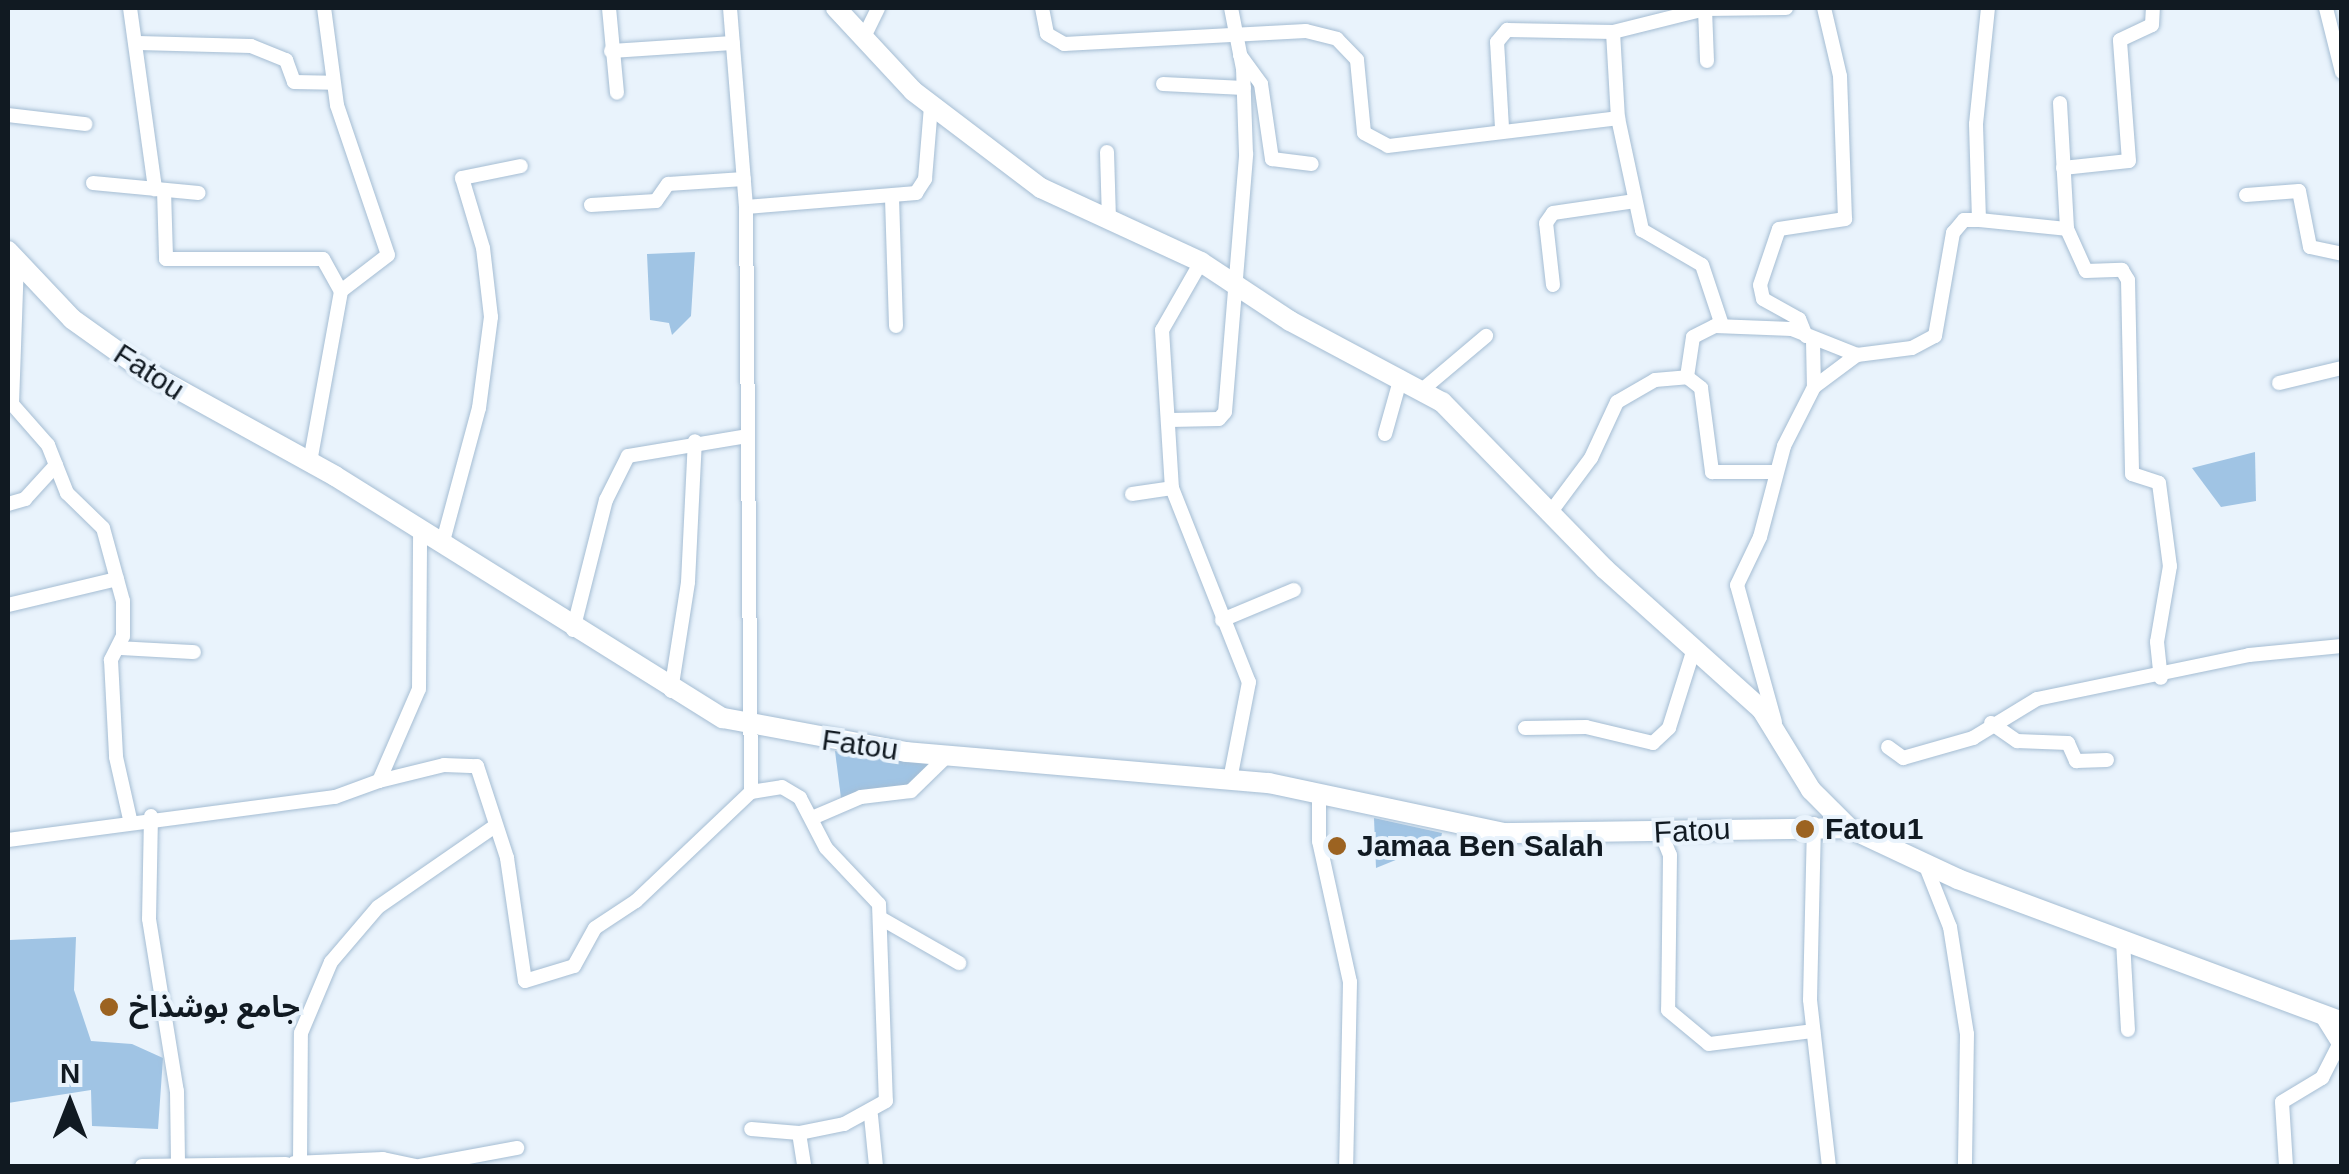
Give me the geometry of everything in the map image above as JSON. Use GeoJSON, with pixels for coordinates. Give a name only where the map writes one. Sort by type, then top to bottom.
{"type":"FeatureCollection","features":[{"type":"Feature","properties":{"kind":"street"},"geometry":{"type":"LineString","coordinates":[[130,8],[160,190],[166,259],[323,259],[342,290],[310,462]]}},
{"type":"Feature","properties":{"kind":"street"},"geometry":{"type":"LineString","coordinates":[[324,8],[333,83],[388,255],[342,290]]}},
{"type":"Feature","properties":{"kind":"street"},"geometry":{"type":"LineString","coordinates":[[608,8],[617,94]]}},
{"type":"Feature","properties":{"kind":"street"},"geometry":{"type":"LineString","coordinates":[[730,8],[746,207],[746,725],[751,792]]}},
{"type":"Feature","properties":{"kind":"street","name":"Fatou"},"geometry":{"type":"LineString","coordinates":[[836,8],[932,106],[1041,188],[1202,262],[1422,390],[1472,429],[1550,513],[1776,727],[1811,790],[1849,828],[1924,864],[2332,1019]]}},
{"type":"Feature","properties":{"kind":"street"},"geometry":{"type":"LineString","coordinates":[[864,38],[878,8]]}},
{"type":"Feature","properties":{"kind":"street"},"geometry":{"type":"LineString","coordinates":[[1042,8],[1047,34],[1064,44],[1235,46],[1306,31],[1346,44],[1357,60],[1359,108],[1372,142],[1407,147],[1502,128],[1618,118]]}},
{"type":"Feature","properties":{"kind":"street"},"geometry":{"type":"LineString","coordinates":[[1170,420],[1224,415],[1242,287],[1244,88],[1230,8]]}},
{"type":"Feature","properties":{"kind":"street"},"geometry":{"type":"LineString","coordinates":[[1502,128],[1499,34],[1527,26],[1613,32],[1669,11],[1786,8]]}},
{"type":"Feature","properties":{"kind":"street"},"geometry":{"type":"LineString","coordinates":[[1814,387],[1809,338],[1798,319],[1763,299],[1760,285],[1779,228],[1844,219],[1840,76],[1824,8]]}},
{"type":"Feature","properties":{"kind":"street"},"geometry":{"type":"LineString","coordinates":[[1979,220],[1976,124],[1988,8]]}},
{"type":"Feature","properties":{"kind":"street"},"geometry":{"type":"LineString","coordinates":[[2063,168],[2130,161],[2120,40],[2152,25],[2153,8]]}},
{"type":"Feature","properties":{"kind":"street"},"geometry":{"type":"LineString","coordinates":[[2326,8],[2342,72]]}},
{"type":"Feature","properties":{"kind":"street"},"geometry":{"type":"LineString","coordinates":[[1705,9],[1707,62]]}},
{"type":"Feature","properties":{"kind":"street"},"geometry":{"type":"LineString","coordinates":[[1613,32],[1618,118],[1635,201],[1648,238],[1702,264],[1722,325]]}},
{"type":"Feature","properties":{"kind":"street"},"geometry":{"type":"LineString","coordinates":[[138,43],[251,46],[286,60],[294,82],[333,83]]}},
{"type":"Feature","properties":{"kind":"street"},"geometry":{"type":"LineString","coordinates":[[611,51],[733,43]]}},
{"type":"Feature","properties":{"kind":"street"},"geometry":{"type":"LineString","coordinates":[[1235,46],[1261,84],[1272,159],[1312,164]]}},
{"type":"Feature","properties":{"kind":"street"},"geometry":{"type":"LineString","coordinates":[[1162,84],[1244,88]]}},
{"type":"Feature","properties":{"kind":"street"},"geometry":{"type":"LineString","coordinates":[[2060,102],[2067,228],[2086,270],[2122,270],[2128,280],[2132,474],[2159,483],[2170,566],[2158,642],[2161,678]]}},
{"type":"Feature","properties":{"kind":"street"},"geometry":{"type":"LineString","coordinates":[[746,207],[892,198],[923,186],[932,106]]}},
{"type":"Feature","properties":{"kind":"street"},"geometry":{"type":"LineString","coordinates":[[8,115],[85,124]]}},
{"type":"Feature","properties":{"kind":"street"},"geometry":{"type":"LineString","coordinates":[[1108,152],[1109,219]]}},
{"type":"Feature","properties":{"kind":"street"},"geometry":{"type":"LineString","coordinates":[[442,545],[479,408],[491,317],[483,248],[462,178],[521,166]]}},
{"type":"Feature","properties":{"kind":"street"},"geometry":{"type":"LineString","coordinates":[[591,205],[656,201],[668,184],[744,179]]}},
{"type":"Feature","properties":{"kind":"street"},"geometry":{"type":"LineString","coordinates":[[93,183],[199,193]]}},
{"type":"Feature","properties":{"kind":"street"},"geometry":{"type":"LineString","coordinates":[[2246,194],[2299,191],[2310,247],[2342,254]]}},
{"type":"Feature","properties":{"kind":"street"},"geometry":{"type":"LineString","coordinates":[[892,198],[896,326]]}},
{"type":"Feature","properties":{"kind":"street"},"geometry":{"type":"LineString","coordinates":[[1552,285],[1546,223],[1554,214],[1635,201]]}},
{"type":"Feature","properties":{"kind":"street"},"geometry":{"type":"LineString","coordinates":[[1776,727],[1736,593],[1775,472],[1814,387],[1857,355],[1932,340],[1953,233],[1964,220],[2067,228]]}},
{"type":"Feature","properties":{"kind":"street"},"geometry":{"type":"LineString","coordinates":[[12,256],[12,404],[56,465],[67,494],[103,528],[116,579],[124,622],[119,648],[111,660],[116,757],[130,819]]}},
{"type":"Feature","properties":{"kind":"street","name":"Fatou"},"geometry":{"type":"LineString","coordinates":[[12,256],[72,318],[145,372],[310,462],[671,691],[746,725],[947,756],[1230,780],[1319,792],[1506,833],[1661,833],[1811,824],[1849,828]]}},
{"type":"Feature","properties":{"kind":"street"},"geometry":{"type":"LineString","coordinates":[[1202,262],[1162,330],[1172,488],[1248,682],[1230,780]]}},
{"type":"Feature","properties":{"kind":"street"},"geometry":{"type":"LineString","coordinates":[[1687,377],[1693,338],[1722,325],[1809,338],[1857,355]]}},
{"type":"Feature","properties":{"kind":"street"},"geometry":{"type":"LineString","coordinates":[[1422,390],[1486,336]]}},
{"type":"Feature","properties":{"kind":"street"},"geometry":{"type":"LineString","coordinates":[[2280,383],[2342,368]]}},
{"type":"Feature","properties":{"kind":"street"},"geometry":{"type":"LineString","coordinates":[[1385,434],[1400,377]]}},
{"type":"Feature","properties":{"kind":"street"},"geometry":{"type":"LineString","coordinates":[[1550,513],[1592,458],[1617,402],[1640,384],[1687,377],[1701,388],[1712,472],[1775,472]]}},
{"type":"Feature","properties":{"kind":"street"},"geometry":{"type":"LineString","coordinates":[[573,631],[606,500],[628,456],[747,436]]}},
{"type":"Feature","properties":{"kind":"street"},"geometry":{"type":"LineString","coordinates":[[671,691],[688,582],[695,442]]}},
{"type":"Feature","properties":{"kind":"street"},"geometry":{"type":"LineString","coordinates":[[8,504],[26,498],[56,465]]}},
{"type":"Feature","properties":{"kind":"street"},"geometry":{"type":"LineString","coordinates":[[1132,494],[1172,488]]}},
{"type":"Feature","properties":{"kind":"street"},"geometry":{"type":"LineString","coordinates":[[379,781],[397,748],[422,655],[420,532]]}},
{"type":"Feature","properties":{"kind":"street"},"geometry":{"type":"LineString","coordinates":[[8,605],[116,579]]}},
{"type":"Feature","properties":{"kind":"street"},"geometry":{"type":"LineString","coordinates":[[1222,620],[1294,590]]}},
{"type":"Feature","properties":{"kind":"street"},"geometry":{"type":"LineString","coordinates":[[1888,746],[1903,758],[1973,738],[2037,699],[2161,678],[2249,655],[2342,646]]}},
{"type":"Feature","properties":{"kind":"street"},"geometry":{"type":"LineString","coordinates":[[119,648],[194,652]]}},
{"type":"Feature","properties":{"kind":"street"},"geometry":{"type":"LineString","coordinates":[[1525,728],[1586,727],[1653,744],[1669,728],[1694,652]]}},
{"type":"Feature","properties":{"kind":"street"},"geometry":{"type":"LineString","coordinates":[[1991,724],[2017,741],[2068,743],[2076,761],[2107,760]]}},
{"type":"Feature","properties":{"kind":"street"},"geometry":{"type":"LineString","coordinates":[[397,748],[417,772]]}},
{"type":"Feature","properties":{"kind":"street"},"geometry":{"type":"LineString","coordinates":[[812,818],[860,797],[911,792],[947,756]]}},
{"type":"Feature","properties":{"kind":"street"},"geometry":{"type":"LineString","coordinates":[[8,840],[151,816],[335,797],[417,772],[476,766],[495,826],[525,981],[574,966],[595,928],[636,901],[751,792],[782,787],[812,818],[826,848],[867,885],[882,919],[886,1101],[871,1116],[799,1133],[751,1129]]}},
{"type":"Feature","properties":{"kind":"street"},"geometry":{"type":"LineString","coordinates":[[1811,790],[1816,813],[1811,824],[1813,1031],[1829,1166]]}},
{"type":"Feature","properties":{"kind":"street"},"geometry":{"type":"LineString","coordinates":[[1319,792],[1318,841],[1350,982],[1346,1166]]}},
{"type":"Feature","properties":{"kind":"street"},"geometry":{"type":"LineString","coordinates":[[151,816],[149,919],[177,1091],[178,1165]]}},
{"type":"Feature","properties":{"kind":"street"},"geometry":{"type":"LineString","coordinates":[[290,1164],[301,1033],[330,962],[378,906],[495,826]]}},
{"type":"Feature","properties":{"kind":"street"},"geometry":{"type":"LineString","coordinates":[[1661,833],[1670,855],[1668,1010],[1708,1044],[1813,1031]]}},
{"type":"Feature","properties":{"kind":"street"},"geometry":{"type":"LineString","coordinates":[[1924,864],[1950,927],[1965,1021],[1964,1166]]}},
{"type":"Feature","properties":{"kind":"street"},"geometry":{"type":"LineString","coordinates":[[882,919],[958,964]]}},
{"type":"Feature","properties":{"kind":"street"},"geometry":{"type":"LineString","coordinates":[[2122,941],[2128,1030]]}},
{"type":"Feature","properties":{"kind":"street"},"geometry":{"type":"LineString","coordinates":[[2286,1166],[2279,1108],[2322,1078],[2340,1047],[2332,1019]]}},
{"type":"Feature","properties":{"kind":"street"},"geometry":{"type":"LineString","coordinates":[[871,1116],[876,1166]]}},
{"type":"Feature","properties":{"kind":"street"},"geometry":{"type":"LineString","coordinates":[[799,1133],[804,1166]]}},
{"type":"Feature","properties":{"kind":"street"},"geometry":{"type":"LineString","coordinates":[[142,1166],[418,1166],[517,1148]]}},
{"type":"Feature","properties":{"kind":"shaded area"},"geometry":{"type":"Polygon","coordinates":[[[695,252],[691,316],[672,335],[669,323],[650,320],[647,254],[695,252]]]}},
{"type":"Feature","properties":{"kind":"shaded area"},"geometry":{"type":"Polygon","coordinates":[[[2255,452],[2256,501],[2221,507],[2192,468],[2255,452]]]}},
{"type":"Feature","properties":{"kind":"shaded area"},"geometry":{"type":"Polygon","coordinates":[[[835,751],[934,764],[924,783],[841,798],[835,751]]]}},
{"type":"Feature","properties":{"kind":"shaded area"},"geometry":{"type":"Polygon","coordinates":[[[1374,818],[1442,833],[1440,842],[1376,868],[1374,818]]]}},
{"type":"Feature","properties":{"kind":"shaded area"},"geometry":{"type":"Polygon","coordinates":[[[76,937],[74,990],[91,1041],[132,1044],[163,1058],[158,1129],[92,1126],[91,1090],[8,1103],[10,940],[76,937]]]}},
{"type":"Feature","properties":{"kind":"place","name":"Fatou1"},"geometry":{"type":"Point","coordinates":[1805,829]}},
{"type":"Feature","properties":{"kind":"place","name":"Jamaa Ben Salah"},"geometry":{"type":"Point","coordinates":[1337,846]}},
{"type":"Feature","properties":{"kind":"place","name":"جامع بوشذاخ"},"geometry":{"type":"Point","coordinates":[109,1007]}}]}
